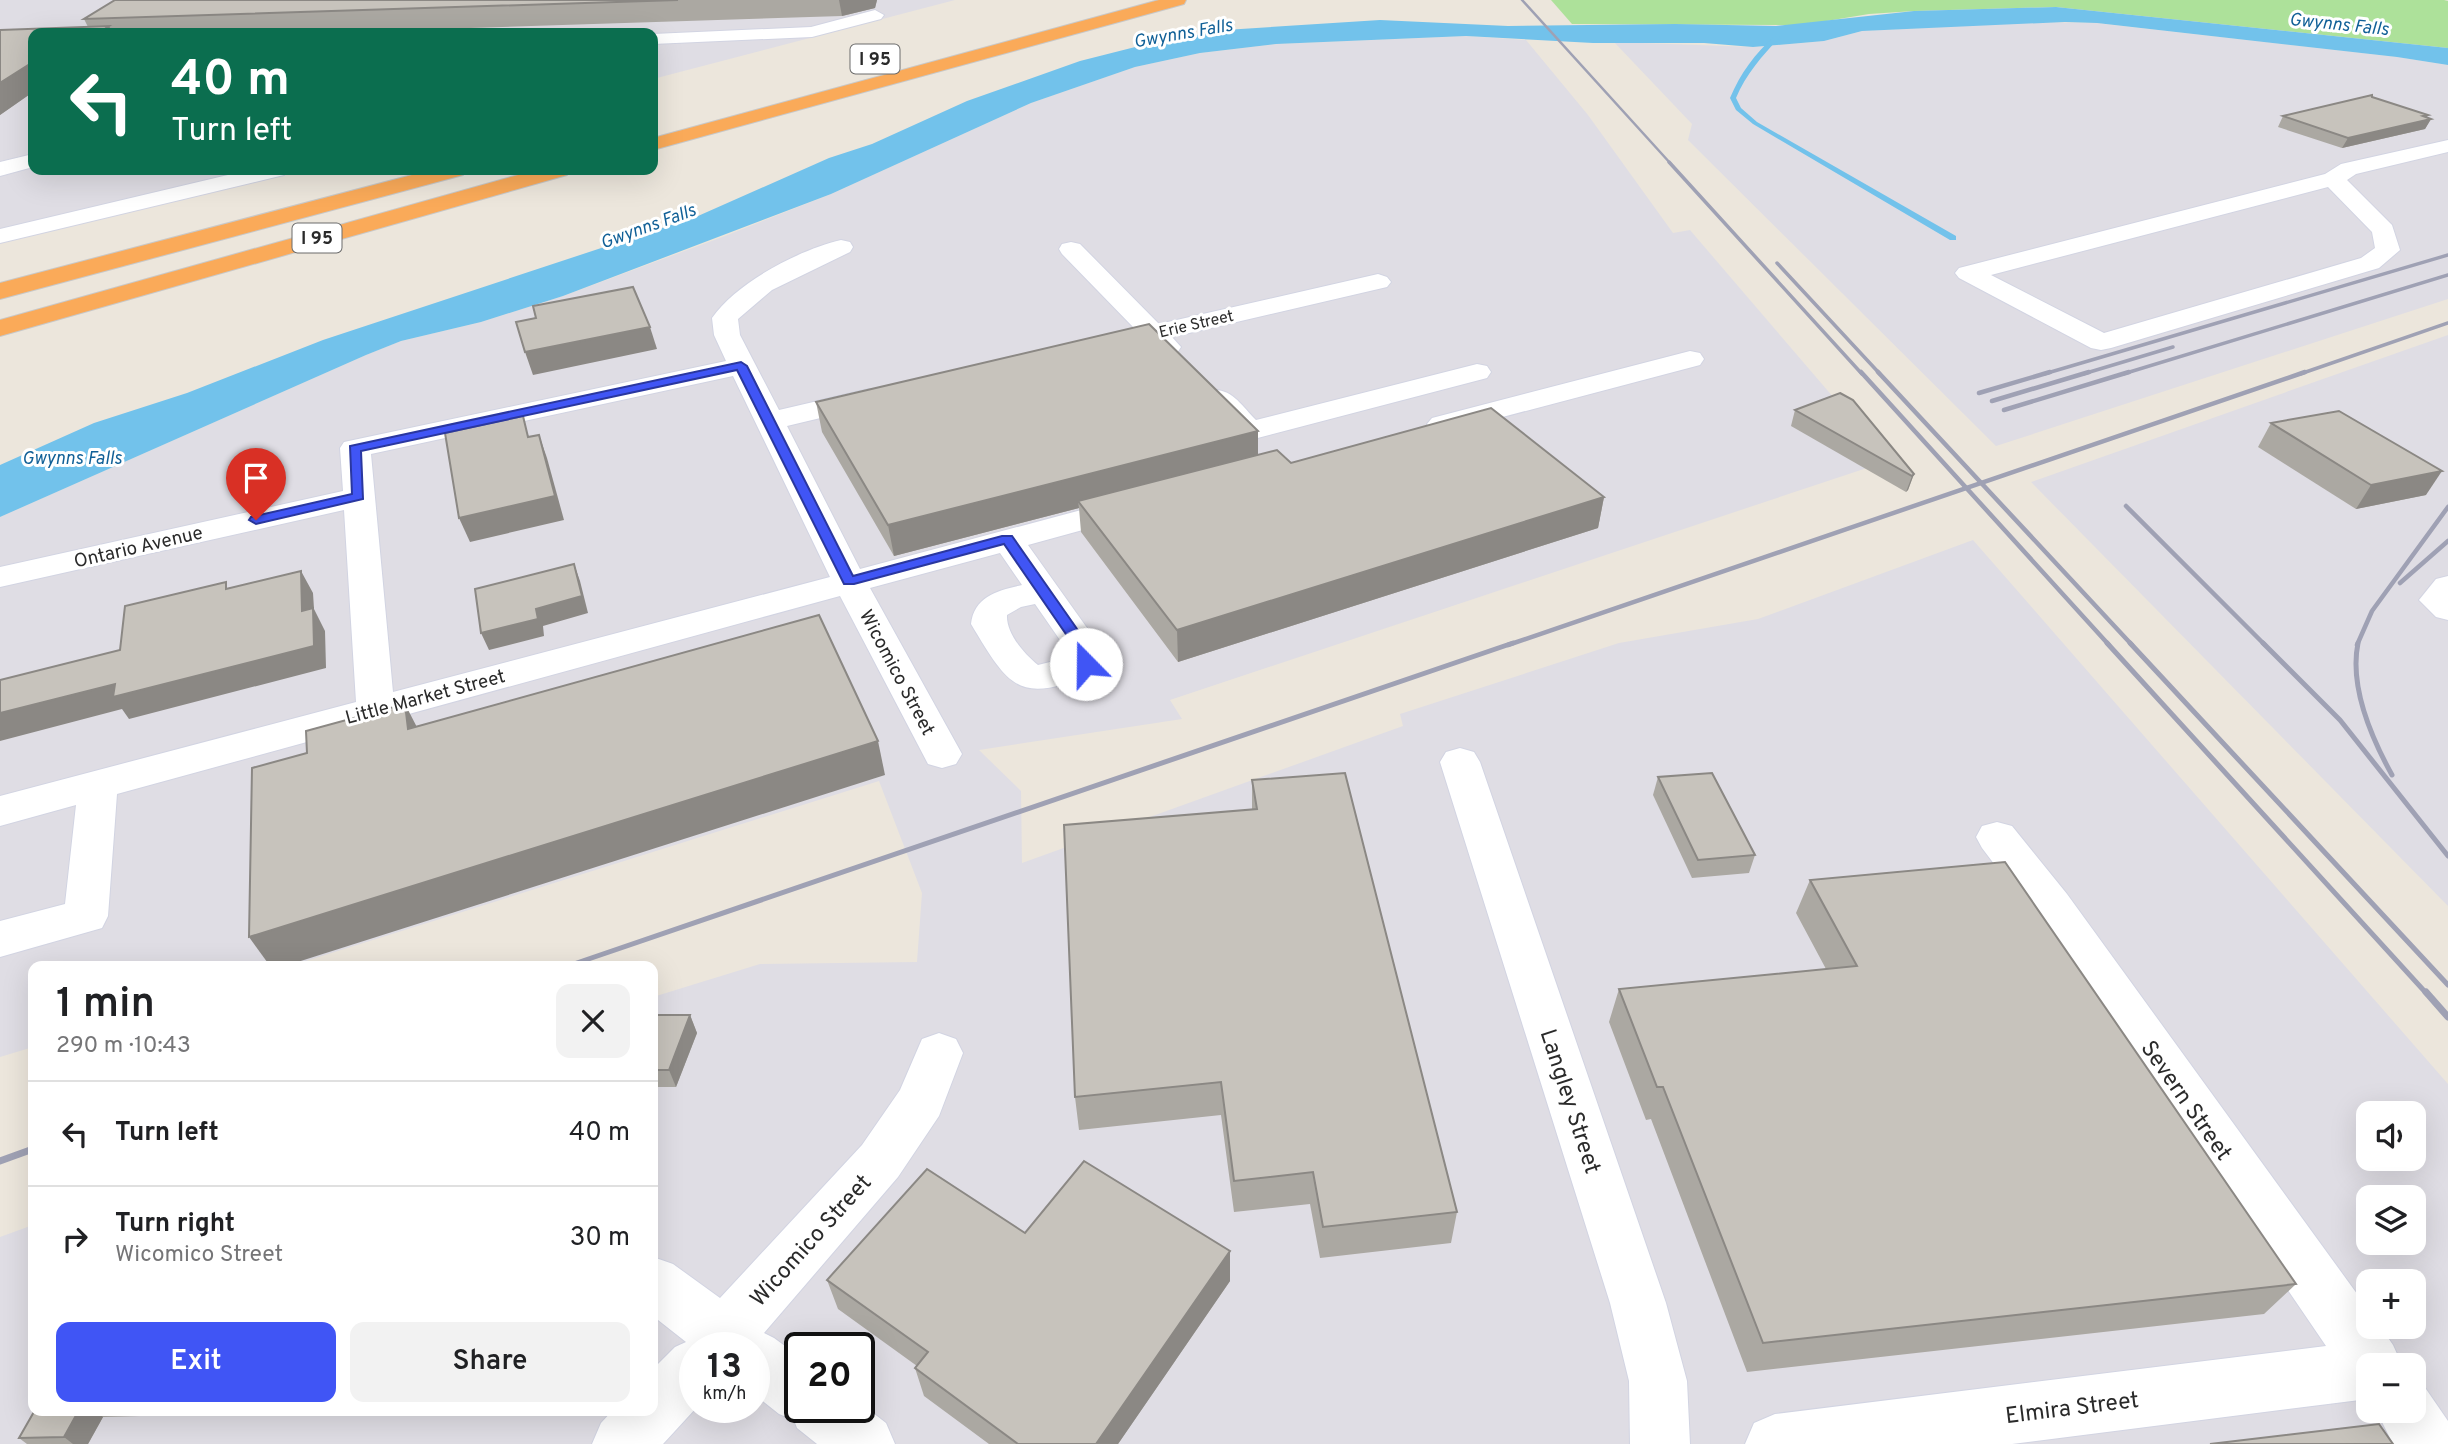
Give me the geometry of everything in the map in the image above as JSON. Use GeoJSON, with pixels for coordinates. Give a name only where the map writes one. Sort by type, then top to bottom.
{"type":"FeatureCollection","features":[{"type":"Feature","properties":{"kind":"highway","name":"I 95"},"geometry":{"type":"LineString","coordinates":[[658,143],[1178,0]]}},
{"type":"Feature","properties":{"kind":"highway","name":"I 95"},"geometry":{"type":"LineString","coordinates":[[0,291],[436,175]]}},
{"type":"Feature","properties":{"kind":"highway","name":"I 95"},"geometry":{"type":"LineString","coordinates":[[0,329],[541,175]]}},
{"type":"Feature","properties":{"kind":"street"},"geometry":{"type":"LineString","coordinates":[[658,39],[812,33],[875,15]]}},
{"type":"Feature","properties":{"kind":"street"},"geometry":{"type":"LineString","coordinates":[[2333,179],[2384,230],[2388,250],[2370,263],[2101,342],[1968,273],[2333,179],[2349,169],[2448,146]]}},
{"type":"Feature","properties":{"kind":"street"},"geometry":{"type":"LineString","coordinates":[[0,169],[28,161]]}},
{"type":"Feature","properties":{"kind":"street"},"geometry":{"type":"LineString","coordinates":[[179,175],[11,222],[10,234],[255,175]]}},
{"type":"Feature","properties":{"kind":"street","name":"Wicomico Street"},"geometry":{"type":"LineString","coordinates":[[841,247],[762,285],[736,302],[725,318],[727,335],[849,581],[942,754]]}},
{"type":"Feature","properties":{"kind":"street"},"geometry":{"type":"LineString","coordinates":[[1071,249],[1250,430],[1477,372]]}},
{"type":"Feature","properties":{"kind":"street","name":"Erie Street"},"geometry":{"type":"LineString","coordinates":[[1074,351],[1378,282]]}},
{"type":"Feature","properties":{"kind":"street"},"geometry":{"type":"LineString","coordinates":[[1409,433],[1689,359]]}},
{"type":"Feature","properties":{"kind":"street"},"geometry":{"type":"LineString","coordinates":[[375,709],[355,448],[741,366]]}},
{"type":"Feature","properties":{"kind":"street"},"geometry":{"type":"LineString","coordinates":[[769,421],[888,394]]}},
{"type":"Feature","properties":{"kind":"street","name":"Ontario Avenue"},"geometry":{"type":"LineString","coordinates":[[0,577],[358,497]]}},
{"type":"Feature","properties":{"kind":"street","name":"Little Market Street"},"geometry":{"type":"LineString","coordinates":[[0,811],[1154,500]]}},
{"type":"Feature","properties":{"kind":"street"},"geometry":{"type":"LineString","coordinates":[[1007,539],[1045,591]]}},
{"type":"Feature","properties":{"kind":"street"},"geometry":{"type":"LineString","coordinates":[[2448,586],[2436,600],[2448,609]]}},
{"type":"Feature","properties":{"kind":"street","name":"Langley Street"},"geometry":{"type":"LineString","coordinates":[[1460,762],[1638,1303],[1658,1381],[1660,1444]]}},
{"type":"Feature","properties":{"kind":"street"},"geometry":{"type":"LineString","coordinates":[[0,939],[86,916],[98,784]]}},
{"type":"Feature","properties":{"kind":"street","name":"Severn Street"},"geometry":{"type":"LineString","coordinates":[[1997,837],[2051,906],[2365,1353]]}},
{"type":"Feature","properties":{"kind":"street","name":"Wicomico Street"},"geometry":{"type":"LineString","coordinates":[[741,1332],[880,1161],[921,1101],[939,1053]]}},
{"type":"Feature","properties":{"kind":"street"},"geometry":{"type":"LineString","coordinates":[[658,1288],[706,1332]]}},
{"type":"Feature","properties":{"kind":"street","name":"Elmira Street"},"geometry":{"type":"LineString","coordinates":[[1775,1444],[2356,1371]]}},
{"type":"Feature","properties":{"kind":"street","name":"Wicomico Street"},"geometry":{"type":"LineString","coordinates":[[658,1412],[679,1393]]}},
{"type":"Feature","properties":{"kind":"street","name":"Wicomico Street"},"geometry":{"type":"LineString","coordinates":[[622,1444],[653,1416]]}},
{"type":"Feature","properties":{"kind":"street"},"geometry":{"type":"LineString","coordinates":[[838,1423],[865,1444]]}},
{"type":"Feature","properties":{"kind":"street"},"geometry":{"type":"LineString","coordinates":[[2414,1423],[2428,1444]]}},
{"type":"Feature","properties":{"kind":"shaded area"},"geometry":{"type":"Polygon","coordinates":[[[0,0],[955,0],[658,78],[658,28],[28,28],[28,175],[267,175],[0,241],[0,0]]]}},
{"type":"Feature","properties":{"kind":"shaded area"},"geometry":{"type":"Polygon","coordinates":[[[2031,22],[2096,23],[2448,65],[2448,299],[1996,446],[1688,140],[1692,124],[1614,42],[1753,47],[1824,41],[1862,31],[2031,22]]]}},
{"type":"Feature","properties":{"kind":"shaded area"},"geometry":{"type":"Polygon","coordinates":[[[1466,36],[1526,40],[1588,115],[1673,233],[1690,230],[1888,461],[1170,700],[1182,719],[979,750],[1021,791],[1022,863],[1403,726],[1400,714],[1619,643],[1758,619],[1973,540],[2448,1084],[2448,1444],[0,1444],[0,1237],[28,1227],[28,1416],[658,1416],[658,995],[760,964],[917,962],[922,893],[879,781],[306,961],[28,961],[28,1049],[0,1057],[0,517],[401,341],[481,322],[563,296],[725,236],[831,194],[1031,103],[1135,67],[1200,53],[1276,44],[1466,36]]]}},
{"type":"Feature","properties":{"kind":"shaded area"},"geometry":{"type":"Polygon","coordinates":[[[2448,335],[2448,906],[2031,482],[2448,335]]]}},
{"type":"Feature","properties":{"kind":"green space"},"geometry":{"type":"Polygon","coordinates":[[[1551,0],[2444,0],[2448,1],[2448,48],[2056,7],[1869,14],[1802,25],[1572,24],[1551,0]]]}},
{"type":"Feature","properties":{"kind":"water","name":"Gwynns Falls"},"geometry":{"type":"Polygon","coordinates":[[[2056,7],[2448,48],[2448,65],[2097,23],[2065,22],[1862,31],[1824,41],[1753,47],[1704,43],[1593,43],[1466,36],[1276,44],[1200,53],[1135,67],[1031,103],[831,194],[563,296],[481,322],[401,341],[0,517],[0,465],[94,423],[187,393],[323,340],[698,216],[829,158],[872,144],[967,101],[1080,61],[1151,43],[1225,30],[1380,20],[1508,26],[1776,26],[1914,11],[2056,7]]]}},
{"type":"Feature","properties":{"kind":"building"},"geometry":{"type":"Polygon","coordinates":[[[115,0],[678,0],[84,19],[115,0]]]}},
{"type":"Feature","properties":{"kind":"building"},"geometry":{"type":"Polygon","coordinates":[[[109,26],[106,28],[54,28],[109,26]]]}},
{"type":"Feature","properties":{"kind":"building"},"geometry":{"type":"Polygon","coordinates":[[[28,29],[28,65],[0,83],[0,30],[28,29]]]}},
{"type":"Feature","properties":{"kind":"building"},"geometry":{"type":"Polygon","coordinates":[[[2372,95],[2428,115],[2423,116],[2431,119],[2348,138],[2283,116],[2372,95]]]}},
{"type":"Feature","properties":{"kind":"building"},"geometry":{"type":"Polygon","coordinates":[[[633,287],[650,327],[525,352],[516,322],[536,318],[533,306],[633,287]]]}},
{"type":"Feature","properties":{"kind":"building"},"geometry":{"type":"Polygon","coordinates":[[[1149,324],[1258,431],[888,525],[816,402],[1149,324]]]}},
{"type":"Feature","properties":{"kind":"building"},"geometry":{"type":"Polygon","coordinates":[[[1840,393],[1853,400],[1914,474],[1912,476],[1795,410],[1840,393]]]}},
{"type":"Feature","properties":{"kind":"building"},"geometry":{"type":"Polygon","coordinates":[[[1491,408],[1604,497],[1177,630],[1078,501],[1277,450],[1291,463],[1491,408]]]}},
{"type":"Feature","properties":{"kind":"building"},"geometry":{"type":"Polygon","coordinates":[[[2339,411],[2442,471],[2371,485],[2271,423],[2339,411]]]}},
{"type":"Feature","properties":{"kind":"building"},"geometry":{"type":"Polygon","coordinates":[[[523,416],[528,437],[539,435],[555,496],[459,518],[445,433],[523,416]]]}},
{"type":"Feature","properties":{"kind":"building"},"geometry":{"type":"Polygon","coordinates":[[[574,564],[582,596],[536,609],[538,619],[481,633],[475,589],[574,564]]]}},
{"type":"Feature","properties":{"kind":"building"},"geometry":{"type":"Polygon","coordinates":[[[301,571],[302,611],[313,608],[314,646],[113,697],[115,684],[0,713],[0,680],[120,650],[125,606],[226,582],[226,589],[301,571]]]}},
{"type":"Feature","properties":{"kind":"building"},"geometry":{"type":"Polygon","coordinates":[[[819,615],[878,741],[249,937],[252,768],[307,753],[306,731],[405,704],[408,729],[819,615]]]}},
{"type":"Feature","properties":{"kind":"building"},"geometry":{"type":"Polygon","coordinates":[[[1345,773],[1457,1212],[1323,1227],[1313,1172],[1234,1181],[1221,1082],[1075,1097],[1064,825],[1257,809],[1252,780],[1345,773]]]}},
{"type":"Feature","properties":{"kind":"building"},"geometry":{"type":"Polygon","coordinates":[[[1712,773],[1755,855],[1698,860],[1658,777],[1712,773]]]}},
{"type":"Feature","properties":{"kind":"building"},"geometry":{"type":"Polygon","coordinates":[[[2005,862],[2296,1284],[1763,1343],[1663,1087],[1657,1087],[1619,989],[1857,966],[1810,880],[2005,862]]]}},
{"type":"Feature","properties":{"kind":"building"},"geometry":{"type":"Polygon","coordinates":[[[658,1015],[690,1015],[669,1070],[658,1070],[658,1015]]]}},
{"type":"Feature","properties":{"kind":"building"},"geometry":{"type":"Polygon","coordinates":[[[1084,1161],[1230,1251],[1096,1444],[1018,1444],[915,1368],[928,1352],[827,1280],[927,1169],[1025,1233],[1084,1161]]]}},
{"type":"Feature","properties":{"kind":"building"},"geometry":{"type":"Polygon","coordinates":[[[32,1416],[76,1416],[64,1437],[19,1438],[32,1416]]]}},
{"type":"Feature","properties":{"kind":"building"},"geometry":{"type":"Polygon","coordinates":[[[2379,1424],[2393,1444],[2210,1444],[2379,1424]]]}},
{"type":"Feature","properties":{"kind":"waterway"},"geometry":{"type":"LineString","coordinates":[[1777,37],[1757,57],[1741,81],[1733,98],[1738,109],[1755,123],[1953,238]]}},
{"type":"Feature","properties":{"kind":"railway"},"geometry":{"type":"LineString","coordinates":[[1522,0],[1671,164]]}},
{"type":"Feature","properties":{"kind":"railway"},"geometry":{"type":"LineString","coordinates":[[1669,162],[1862,374]]}},
{"type":"Feature","properties":{"kind":"railway"},"geometry":{"type":"LineString","coordinates":[[2044,374],[2448,255]]}},
{"type":"Feature","properties":{"kind":"railway"},"geometry":{"type":"LineString","coordinates":[[1777,263],[1880,374]]}},
{"type":"Feature","properties":{"kind":"railway"},"geometry":{"type":"LineString","coordinates":[[2123,374],[2448,275]]}},
{"type":"Feature","properties":{"kind":"railway"},"geometry":{"type":"LineString","coordinates":[[2300,374],[2448,323]]}},
{"type":"Feature","properties":{"kind":"railway"},"geometry":{"type":"LineString","coordinates":[[2083,374],[2173,347]]}},
{"type":"Feature","properties":{"kind":"railway"},"geometry":{"type":"LineString","coordinates":[[1861,372],[1966,488]]}},
{"type":"Feature","properties":{"kind":"railway"},"geometry":{"type":"LineString","coordinates":[[1878,372],[1981,483]]}},
{"type":"Feature","properties":{"kind":"railway"},"geometry":{"type":"LineString","coordinates":[[1979,393],[2050,372]]}},
{"type":"Feature","properties":{"kind":"railway"},"geometry":{"type":"LineString","coordinates":[[1992,401],[2089,372]]}},
{"type":"Feature","properties":{"kind":"railway"},"geometry":{"type":"LineString","coordinates":[[2004,410],[2129,372]]}},
{"type":"Feature","properties":{"kind":"railway"},"geometry":{"type":"LineString","coordinates":[[1981,483],[2305,372]]}},
{"type":"Feature","properties":{"kind":"railway"},"geometry":{"type":"LineString","coordinates":[[1966,488],[1981,483]]}},
{"type":"Feature","properties":{"kind":"railway"},"geometry":{"type":"LineString","coordinates":[[1981,483],[2132,645]]}},
{"type":"Feature","properties":{"kind":"railway"},"geometry":{"type":"LineString","coordinates":[[1508,645],[1966,488]]}},
{"type":"Feature","properties":{"kind":"railway"},"geometry":{"type":"LineString","coordinates":[[1966,488],[2109,645]]}},
{"type":"Feature","properties":{"kind":"railway"},"geometry":{"type":"LineString","coordinates":[[2126,506],[2340,720],[2448,856]]}},
{"type":"Feature","properties":{"kind":"railway"},"geometry":{"type":"LineString","coordinates":[[2357,645],[2372,611],[2448,507]]}},
{"type":"Feature","properties":{"kind":"railway"},"geometry":{"type":"LineString","coordinates":[[2400,583],[2448,541]]}},
{"type":"Feature","properties":{"kind":"railway"},"geometry":{"type":"LineString","coordinates":[[583,961],[1513,643]]}},
{"type":"Feature","properties":{"kind":"railway"},"geometry":{"type":"LineString","coordinates":[[2107,643],[2427,994]]}},
{"type":"Feature","properties":{"kind":"railway"},"geometry":{"type":"LineString","coordinates":[[2130,643],[2448,985]]}},
{"type":"Feature","properties":{"kind":"railway"},"geometry":{"type":"LineString","coordinates":[[2358,643],[2356,660],[2359,694],[2370,728],[2392,775]]}},
{"type":"Feature","properties":{"kind":"railway"},"geometry":{"type":"LineString","coordinates":[[2426,992],[2448,1017]]}},
{"type":"Feature","properties":{"kind":"railway"},"geometry":{"type":"LineString","coordinates":[[0,1161],[28,1151]]}},
{"type":"Feature","properties":{"kind":"route"},"geometry":{"type":"LineString","coordinates":[[256,520],[358,497],[355,448],[741,366],[849,581],[1007,539],[1088,656],[1086,664]]}}]}
